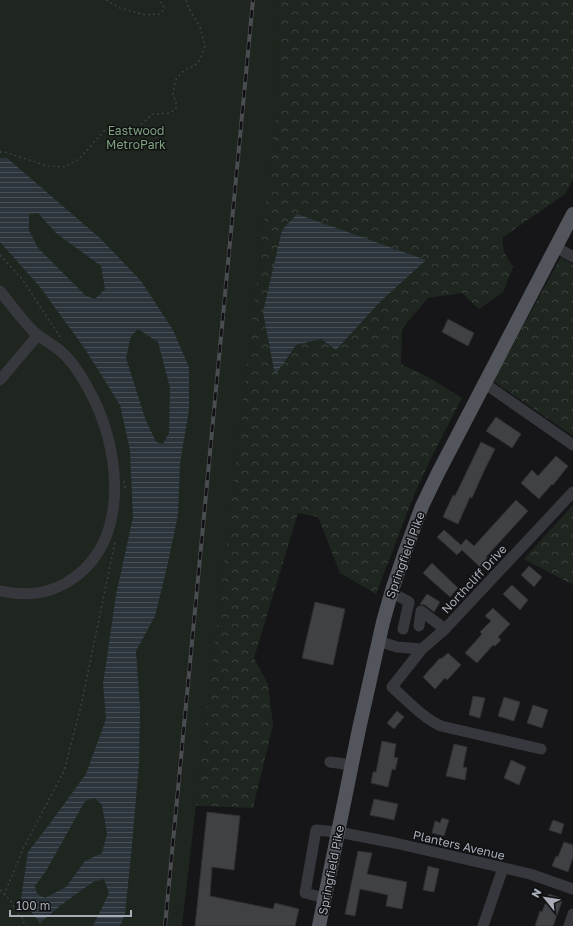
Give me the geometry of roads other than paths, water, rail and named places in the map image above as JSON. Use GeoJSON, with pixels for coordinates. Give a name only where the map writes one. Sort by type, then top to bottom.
{"type":"FeatureCollection","features":[{"type":"Feature","properties":{"kind":"main road","name":"Springfield Pike"},"geometry":{"type":"LineString","coordinates":[[319,926],[378,641],[391,592],[404,552],[438,472],[573,214]]}},
{"type":"Feature","properties":{"kind":"street"},"geometry":{"type":"LineString","coordinates":[[556,247],[573,257]]}},
{"type":"Feature","properties":{"kind":"street"},"geometry":{"type":"LineString","coordinates":[[0,292],[24,322],[38,335],[58,349],[80,374],[97,405],[106,427],[114,471],[113,505],[106,538],[96,557],[82,572],[70,581],[43,592],[14,594],[0,591]]}},
{"type":"Feature","properties":{"kind":"street"},"geometry":{"type":"LineString","coordinates":[[0,380],[38,335]]}},
{"type":"Feature","properties":{"kind":"street"},"geometry":{"type":"LineString","coordinates":[[484,383],[573,445]]}},
{"type":"Feature","properties":{"kind":"street","name":"Northcliff Drive"},"geometry":{"type":"LineString","coordinates":[[541,748],[441,726],[427,718],[392,687],[422,649],[445,629],[573,492]]}},
{"type":"Feature","properties":{"kind":"street"},"geometry":{"type":"LineString","coordinates":[[391,592],[409,602],[445,629]]}},
{"type":"Feature","properties":{"kind":"street"},"geometry":{"type":"LineString","coordinates":[[404,629],[409,602]]}},
{"type":"Feature","properties":{"kind":"street"},"geometry":{"type":"LineString","coordinates":[[419,626],[421,611]]}},
{"type":"Feature","properties":{"kind":"street"},"geometry":{"type":"LineString","coordinates":[[378,641],[397,647],[422,649]]}},
{"type":"Feature","properties":{"kind":"street"},"geometry":{"type":"LineString","coordinates":[[330,762],[352,766]]}},
{"type":"Feature","properties":{"kind":"street","name":"Planters Avenue"},"geometry":{"type":"LineString","coordinates":[[325,898],[305,893],[316,830],[338,832],[395,843],[530,874],[573,889]]}},
{"type":"Feature","properties":{"kind":"street"},"geometry":{"type":"LineString","coordinates":[[483,926],[503,868]]}},
{"type":"Feature","properties":{"kind":"street"},"geometry":{"type":"LineString","coordinates":[[569,926],[573,914]]}},
{"type":"Feature","properties":{"kind":"railway"},"geometry":{"type":"LineString","coordinates":[[165,926],[253,0]]}},
{"type":"Feature","properties":{"kind":"park label","name":"Eastwood MetroPark"},"geometry":{"type":"Point","coordinates":[136,137]}}]}
